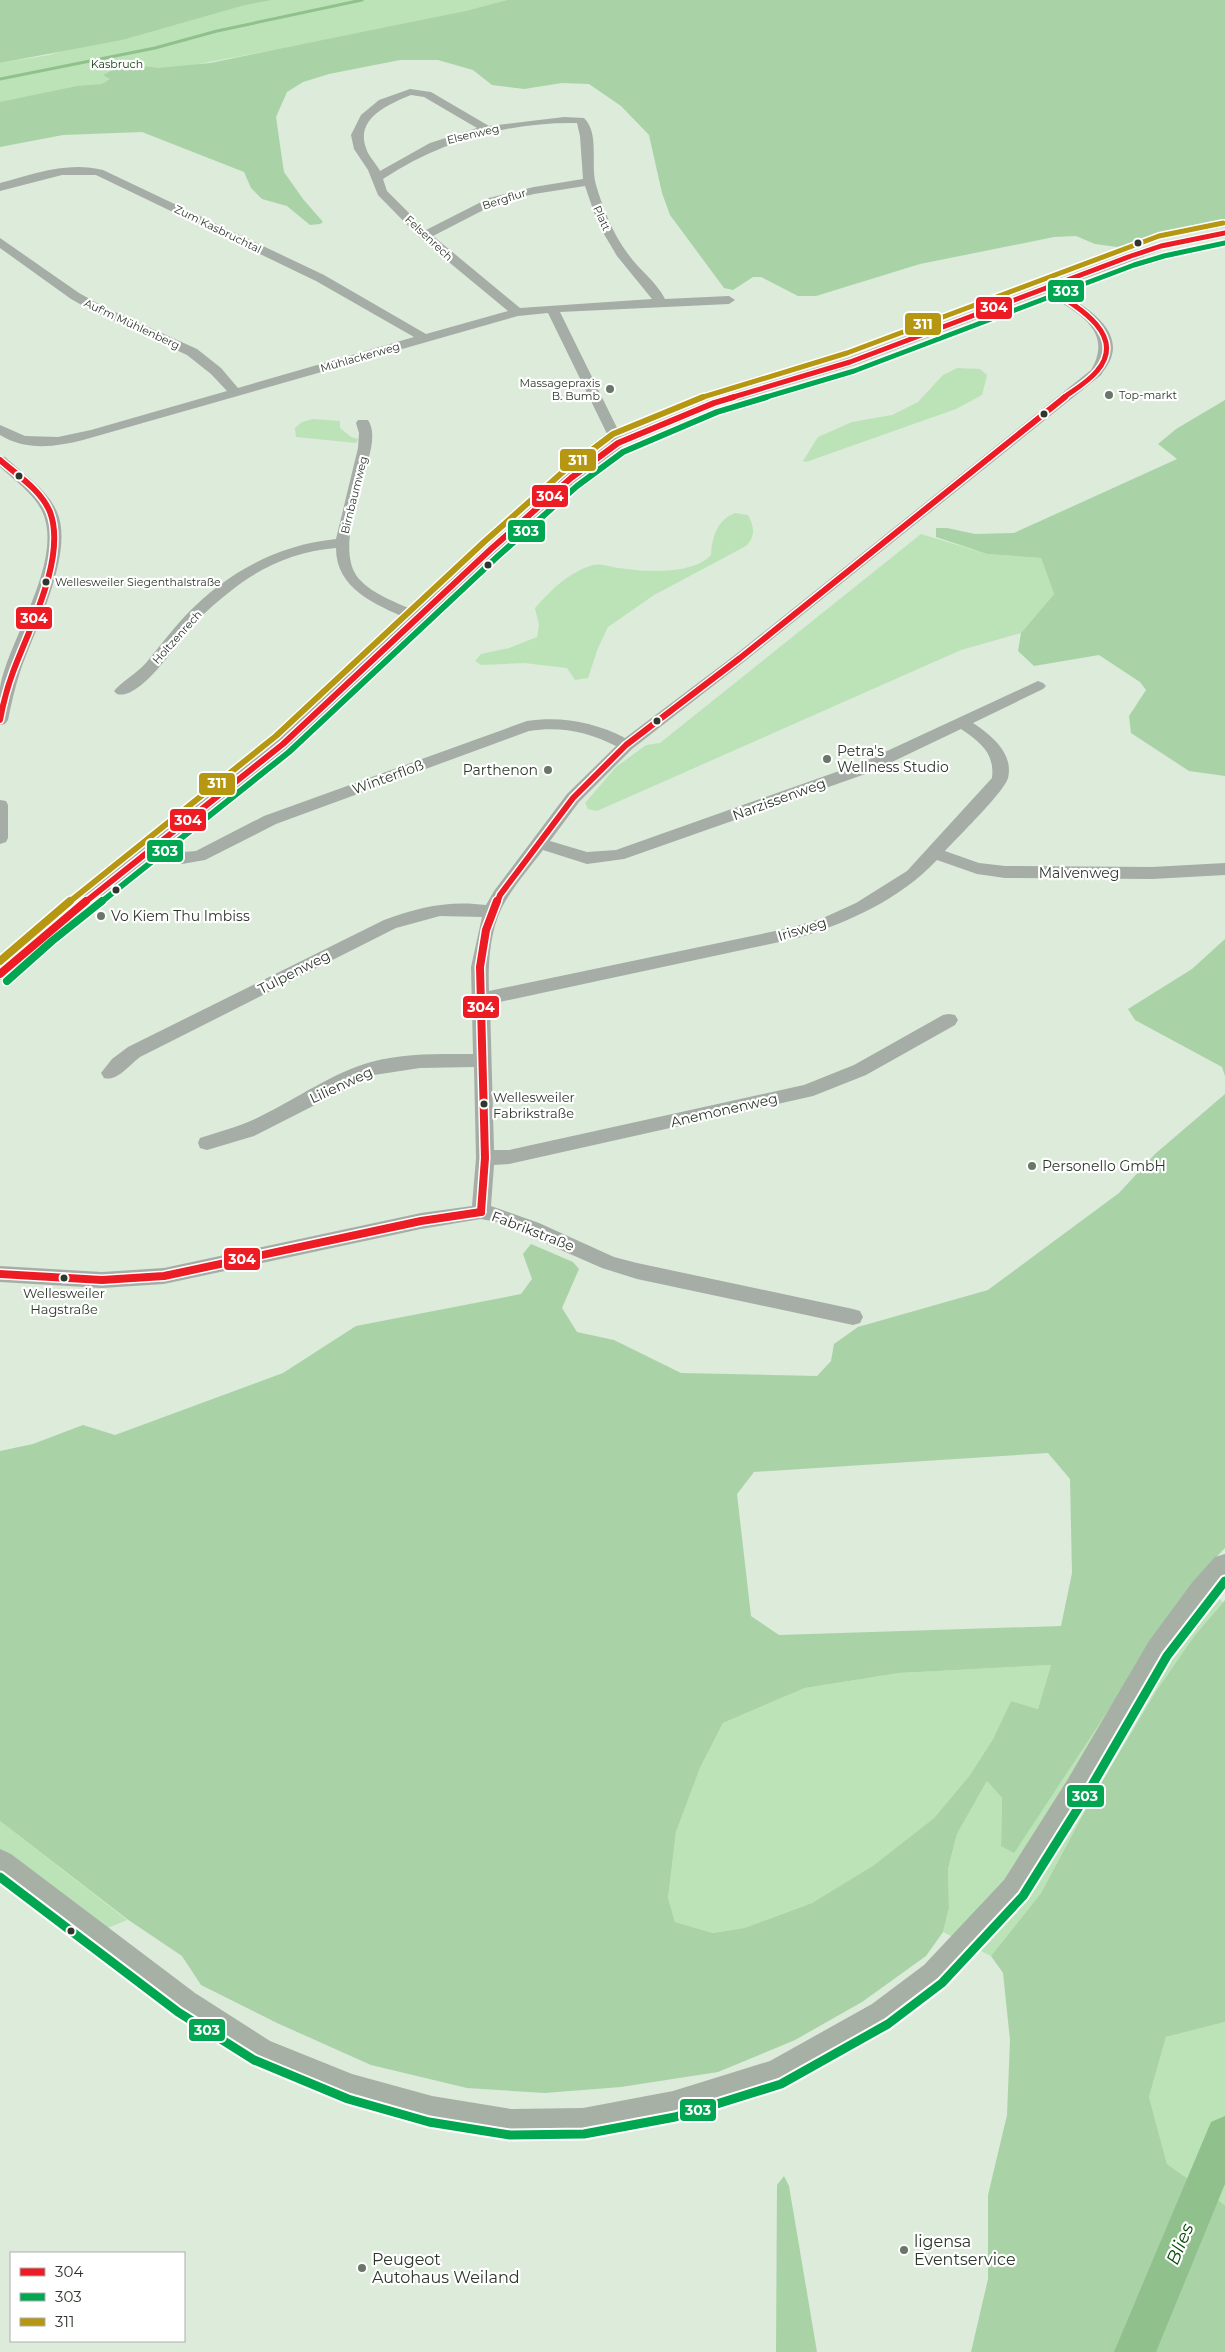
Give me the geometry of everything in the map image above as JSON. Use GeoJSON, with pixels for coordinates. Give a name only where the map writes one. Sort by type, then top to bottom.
{"type":"FeatureCollection","features":[{"type":"Feature","properties":{"kind":"main road"},"geometry":{"type":"LineString","coordinates":[[0,1864],[190,2008],[259,2052],[352,2090],[432,2112],[511,2125],[583,2124],[673,2107],[776,2075],[815,2055],[883,2015],[935,1976],[1015,1890],[1078,1789],[1159,1650],[1204,1590],[1225,1566]]}},
{"type":"Feature","properties":{"kind":"street","name":"Felsenrech"},"geometry":{"type":"LineString","coordinates":[[486,129],[427,94],[410,92],[383,102],[365,117],[357,135],[360,149],[374,170],[382,192],[425,236],[517,312]]}},
{"type":"Feature","properties":{"kind":"street","name":"Elsenweg"},"geometry":{"type":"LineString","coordinates":[[376,179],[408,157],[433,145],[486,129],[580,120]]}},
{"type":"Feature","properties":{"kind":"street","name":"Platt"},"geometry":{"type":"LineString","coordinates":[[580,120],[583,123],[586,136],[590,182],[598,210],[613,241],[623,256],[655,292],[660,302]]}},
{"type":"Feature","properties":{"kind":"street","name":"Zum Kasbruchtal"},"geometry":{"type":"LineString","coordinates":[[0,187],[78,169],[99,172],[327,282],[424,338]]}},
{"type":"Feature","properties":{"kind":"street","name":"Bergflur"},"geometry":{"type":"LineString","coordinates":[[425,236],[500,198],[548,187],[590,182]]}},
{"type":"Feature","properties":{"kind":"street"},"geometry":{"type":"LineString","coordinates":[[3,966],[283,744],[571,478],[618,444],[636,434],[714,403],[850,362],[1131,256],[1161,246],[1225,233]]}},
{"type":"Feature","properties":{"kind":"street","name":"Auf'm Mühlenberg"},"geometry":{"type":"LineString","coordinates":[[0,242],[75,296],[100,310],[192,352],[216,371],[236,393]]}},
{"type":"Feature","properties":{"kind":"street"},"geometry":{"type":"LineString","coordinates":[[481,1212],[485,1158],[480,967],[484,938],[491,912],[514,875],[573,798],[626,745],[740,658],[1096,372],[1108,353],[1106,338],[1088,316],[1047,288]]}},
{"type":"Feature","properties":{"kind":"street","name":"Mühlackerweg"},"geometry":{"type":"LineString","coordinates":[[0,429],[20,441],[47,442],[73,438],[517,312],[552,308],[729,300]]}},
{"type":"Feature","properties":{"kind":"street"},"geometry":{"type":"LineString","coordinates":[[552,308],[618,444]]}},
{"type":"Feature","properties":{"kind":"street","name":"Birnbaumweg"},"geometry":{"type":"LineString","coordinates":[[363,423],[366,429],[365,447],[342,543],[342,557],[353,581],[378,600],[418,618]]}},
{"type":"Feature","properties":{"kind":"street"},"geometry":{"type":"LineString","coordinates":[[0,460],[45,504],[51,514],[54,539],[47,577],[4,697],[0,720]]}},
{"type":"Feature","properties":{"kind":"street","name":"Holtzenrech"},"geometry":{"type":"LineString","coordinates":[[122,691],[136,683],[185,624],[226,587],[249,571],[287,552],[326,543],[342,543]]}},
{"type":"Feature","properties":{"kind":"street","name":"Narzissenweg"},"geometry":{"type":"LineString","coordinates":[[538,843],[587,858],[618,855],[866,768],[1038,686]]}},
{"type":"Feature","properties":{"kind":"street","name":"Winterfloß"},"geometry":{"type":"LineString","coordinates":[[156,846],[182,858],[199,856],[270,820],[526,726],[563,723],[588,728],[626,745]]}},
{"type":"Feature","properties":{"kind":"street","name":"Irisweg"},"geometry":{"type":"LineString","coordinates":[[482,999],[742,945],[810,928],[862,907],[887,893],[913,875],[935,853],[1000,779],[1002,768],[1000,758],[994,748],[984,737],[963,723]]}},
{"type":"Feature","properties":{"kind":"street"},"geometry":{"type":"LineString","coordinates":[[0,805],[0,838]]}},
{"type":"Feature","properties":{"kind":"street","name":"Malvenweg"},"geometry":{"type":"LineString","coordinates":[[935,853],[977,868],[1005,872],[1152,873],[1200,872],[1225,869]]}},
{"type":"Feature","properties":{"kind":"street","name":"Tulpenweg"},"geometry":{"type":"LineString","coordinates":[[110,1074],[118,1064],[134,1052],[390,924],[430,910],[453,907],[491,912]]}},
{"type":"Feature","properties":{"kind":"street","name":"Anemonenweg"},"geometry":{"type":"LineString","coordinates":[[485,1158],[509,1157],[807,1091],[860,1070],[950,1020]]}},
{"type":"Feature","properties":{"kind":"street","name":"Lilienweg"},"geometry":{"type":"LineString","coordinates":[[207,1143],[247,1132],[360,1073],[399,1064],[483,1060]]}},
{"type":"Feature","properties":{"kind":"street","name":"Fabrikstraße"},"geometry":{"type":"LineString","coordinates":[[0,1274],[85,1281],[124,1281],[164,1276],[430,1220],[481,1212],[524,1225],[609,1263],[637,1271],[854,1317]]}},
{"type":"Feature","properties":{"kind":"green space"},"geometry":{"type":"Polygon","coordinates":[[[0,0],[272,0],[245,5],[122,40],[0,63],[0,0]]]}},
{"type":"Feature","properties":{"kind":"green space","name":"Kasbruch"},"geometry":{"type":"Polygon","coordinates":[[[233,0],[507,0],[465,11],[312,43],[193,65],[0,116],[0,63],[49,55],[233,0]]]}},
{"type":"Feature","properties":{"kind":"green space"},"geometry":{"type":"Polygon","coordinates":[[[507,0],[1225,0],[1225,227],[1117,247],[1095,244],[1076,236],[1054,237],[920,264],[816,296],[798,296],[761,277],[753,277],[733,290],[724,288],[670,215],[662,193],[649,135],[621,106],[589,84],[562,83],[524,89],[492,85],[473,70],[438,60],[400,60],[329,74],[303,82],[287,92],[276,117],[284,172],[303,199],[323,222],[320,224],[310,225],[287,206],[262,199],[251,188],[244,172],[142,132],[63,135],[0,147],[0,102],[77,86],[102,84],[110,79],[103,75],[115,69],[136,65],[158,68],[210,63],[465,11],[507,0]]]}},
{"type":"Feature","properties":{"kind":"green space"},"geometry":{"type":"Polygon","coordinates":[[[957,368],[980,369],[987,375],[982,395],[956,409],[806,462],[803,461],[818,437],[852,422],[892,415],[918,402],[943,375],[957,368]]]}},
{"type":"Feature","properties":{"kind":"green space"},"geometry":{"type":"Polygon","coordinates":[[[1225,400],[1225,776],[1189,771],[1131,733],[1129,716],[1146,690],[1140,682],[1099,655],[1034,666],[1018,651],[1021,633],[1054,594],[1041,558],[987,554],[936,537],[936,528],[947,528],[975,534],[1014,533],[1177,459],[1158,444],[1176,429],[1225,400]]]}},
{"type":"Feature","properties":{"kind":"green space"},"geometry":{"type":"Polygon","coordinates":[[[313,419],[340,421],[340,428],[351,437],[358,439],[356,443],[296,437],[295,428],[302,422],[313,419]]]}},
{"type":"Feature","properties":{"kind":"green space"},"geometry":{"type":"Polygon","coordinates":[[[735,513],[748,515],[752,523],[753,535],[746,546],[654,595],[608,627],[598,648],[588,678],[575,680],[567,668],[524,663],[481,665],[475,661],[481,654],[509,648],[537,637],[539,625],[535,608],[554,588],[576,572],[596,565],[654,571],[693,566],[711,555],[714,536],[717,530],[724,520],[735,513]]]}},
{"type":"Feature","properties":{"kind":"green space"},"geometry":{"type":"Polygon","coordinates":[[[921,534],[987,554],[1041,558],[1054,594],[1021,633],[961,650],[597,811],[588,809],[585,803],[616,767],[646,745],[660,743],[921,534]]]}},
{"type":"Feature","properties":{"kind":"green space"},"geometry":{"type":"Polygon","coordinates":[[[1225,939],[1225,1076],[1222,1067],[1135,1020],[1128,1009],[1192,969],[1225,939]]]}},
{"type":"Feature","properties":{"kind":"green space"},"geometry":{"type":"Polygon","coordinates":[[[1225,1094],[1225,1548],[1195,1579],[1014,1853],[1001,1846],[1002,1798],[987,1781],[957,1834],[948,1869],[949,1908],[943,1932],[926,1956],[862,2002],[795,2040],[718,2072],[621,2087],[545,2093],[467,2088],[371,2065],[277,2023],[201,1985],[182,1956],[127,1919],[0,1821],[0,1451],[33,1444],[83,1425],[115,1435],[283,1373],[356,1326],[521,1294],[532,1279],[523,1254],[531,1244],[573,1262],[579,1269],[562,1308],[577,1332],[614,1340],[681,1373],[817,1376],[831,1361],[834,1344],[858,1327],[988,1290],[1119,1193],[1155,1154],[1225,1094]],[[1048,1453],[754,1472],[737,1494],[751,1616],[779,1635],[1061,1626],[1072,1573],[1070,1479],[1048,1453]],[[1051,1665],[899,1673],[805,1688],[723,1723],[700,1768],[676,1832],[668,1898],[675,1922],[713,1933],[744,1928],[812,1903],[874,1865],[934,1818],[970,1775],[993,1739],[1011,1701],[1038,1709],[1051,1665]]]}},
{"type":"Feature","properties":{"kind":"green space"},"geometry":{"type":"Polygon","coordinates":[[[1195,1579],[1223,1602],[1195,1635],[1087,1807],[1041,1893],[991,1956],[943,1932],[949,1908],[948,1869],[957,1834],[987,1781],[1002,1798],[1001,1846],[1150,1645],[1195,1579]]]}},
{"type":"Feature","properties":{"kind":"green space"},"geometry":{"type":"Polygon","coordinates":[[[1225,1600],[1225,2022],[1166,2037],[1149,2097],[1167,2164],[1225,2205],[1225,2352],[971,2352],[988,2279],[988,2195],[1007,2115],[1010,2040],[1003,1973],[991,1956],[1041,1893],[1087,1807],[1157,1690],[1195,1635],[1225,1600]]]}},
{"type":"Feature","properties":{"kind":"green space"},"geometry":{"type":"Polygon","coordinates":[[[1051,1665],[1038,1709],[1011,1701],[993,1739],[970,1775],[934,1818],[874,1865],[812,1903],[744,1928],[713,1933],[675,1922],[668,1898],[676,1832],[700,1768],[723,1723],[805,1688],[899,1673],[1051,1665]]]}},
{"type":"Feature","properties":{"kind":"green space"},"geometry":{"type":"Polygon","coordinates":[[[0,1821],[127,1920],[98,1932],[0,1858],[0,1821]]]}},
{"type":"Feature","properties":{"kind":"green space"},"geometry":{"type":"Polygon","coordinates":[[[1225,2022],[1225,2205],[1167,2164],[1149,2097],[1166,2037],[1225,2022]]]}},
{"type":"Feature","properties":{"kind":"green space"},"geometry":{"type":"Polygon","coordinates":[[[784,2176],[789,2186],[817,2352],[776,2352],[777,2185],[784,2176]]]}},
{"type":"Feature","properties":{"kind":"waterway"},"geometry":{"type":"LineString","coordinates":[[0,79],[155,48],[217,31],[362,0]]}},
{"type":"Feature","properties":{"kind":"waterway","name":"Blies"},"geometry":{"type":"LineString","coordinates":[[1135,2352],[1225,2136]]}},
{"type":"Feature","properties":{"kind":"transit line","name":"311"},"geometry":{"type":"LineString","coordinates":[[0,961],[40,925],[276,736],[484,542],[564,471],[613,434],[710,394],[847,353],[1159,236],[1223,223]]}},
{"type":"Feature","properties":{"kind":"transit line","name":"304"},"geometry":{"type":"LineString","coordinates":[[0,974],[46,933],[283,744],[491,549],[571,478],[618,443],[714,403],[850,362],[1131,256],[1161,246],[1225,233]]}},
{"type":"Feature","properties":{"kind":"transit line","name":"303"},"geometry":{"type":"LineString","coordinates":[[7,981],[52,941],[289,752],[498,556],[577,486],[623,452],[717,412],[854,371],[1134,265],[1164,256],[1225,243]]}},
{"type":"Feature","properties":{"kind":"transit line","name":"304"},"geometry":{"type":"LineString","coordinates":[[481,1212],[485,1158],[480,967],[486,930],[500,895],[573,798],[626,745],[740,658],[1096,372],[1104,358],[1106,346],[1104,336],[1089,316],[1047,288]]}},
{"type":"Feature","properties":{"kind":"transit line","name":"304"},"geometry":{"type":"LineString","coordinates":[[0,460],[41,497],[50,512],[54,529],[53,549],[43,592],[9,684],[0,720]]}},
{"type":"Feature","properties":{"kind":"transit line","name":"304"},"geometry":{"type":"LineString","coordinates":[[0,1274],[102,1280],[164,1276],[421,1221],[481,1212]]}},
{"type":"Feature","properties":{"kind":"transit line","name":"303"},"geometry":{"type":"LineString","coordinates":[[0,1877],[178,2012],[254,2060],[348,2099],[429,2122],[510,2135],[584,2134],[675,2117],[781,2084],[888,2024],[942,1983],[1023,1896],[1087,1794],[1167,1656],[1225,1581]]}},
{"type":"Feature","properties":{"kind":"place","name":"Massagepraxis B. Bumb"},"geometry":{"type":"Point","coordinates":[610,389]}},
{"type":"Feature","properties":{"kind":"place","name":"Top-markt"},"geometry":{"type":"Point","coordinates":[1109,395]}},
{"type":"Feature","properties":{"kind":"place","name":"Wellesweiler Siegenthalstraße"},"geometry":{"type":"Point","coordinates":[46,582]}},
{"type":"Feature","properties":{"kind":"place","name":"Petra's Wellness Studio"},"geometry":{"type":"Point","coordinates":[827,759]}},
{"type":"Feature","properties":{"kind":"place","name":"Parthenon"},"geometry":{"type":"Point","coordinates":[548,770]}},
{"type":"Feature","properties":{"kind":"place","name":"Vo Kiem Thu Imbiss"},"geometry":{"type":"Point","coordinates":[101,916]}},
{"type":"Feature","properties":{"kind":"place","name":"Wellesweiler Fabrikstraße"},"geometry":{"type":"Point","coordinates":[484,1104]}},
{"type":"Feature","properties":{"kind":"place","name":"Personello GmbH"},"geometry":{"type":"Point","coordinates":[1032,1166]}},
{"type":"Feature","properties":{"kind":"place","name":"Wellesweiler Hagstraße"},"geometry":{"type":"Point","coordinates":[64,1278]}},
{"type":"Feature","properties":{"kind":"place","name":"ligensa Eventservice"},"geometry":{"type":"Point","coordinates":[904,2250]}},
{"type":"Feature","properties":{"kind":"place","name":"Peugeot Autohaus Weiland"},"geometry":{"type":"Point","coordinates":[362,2268]}}]}
